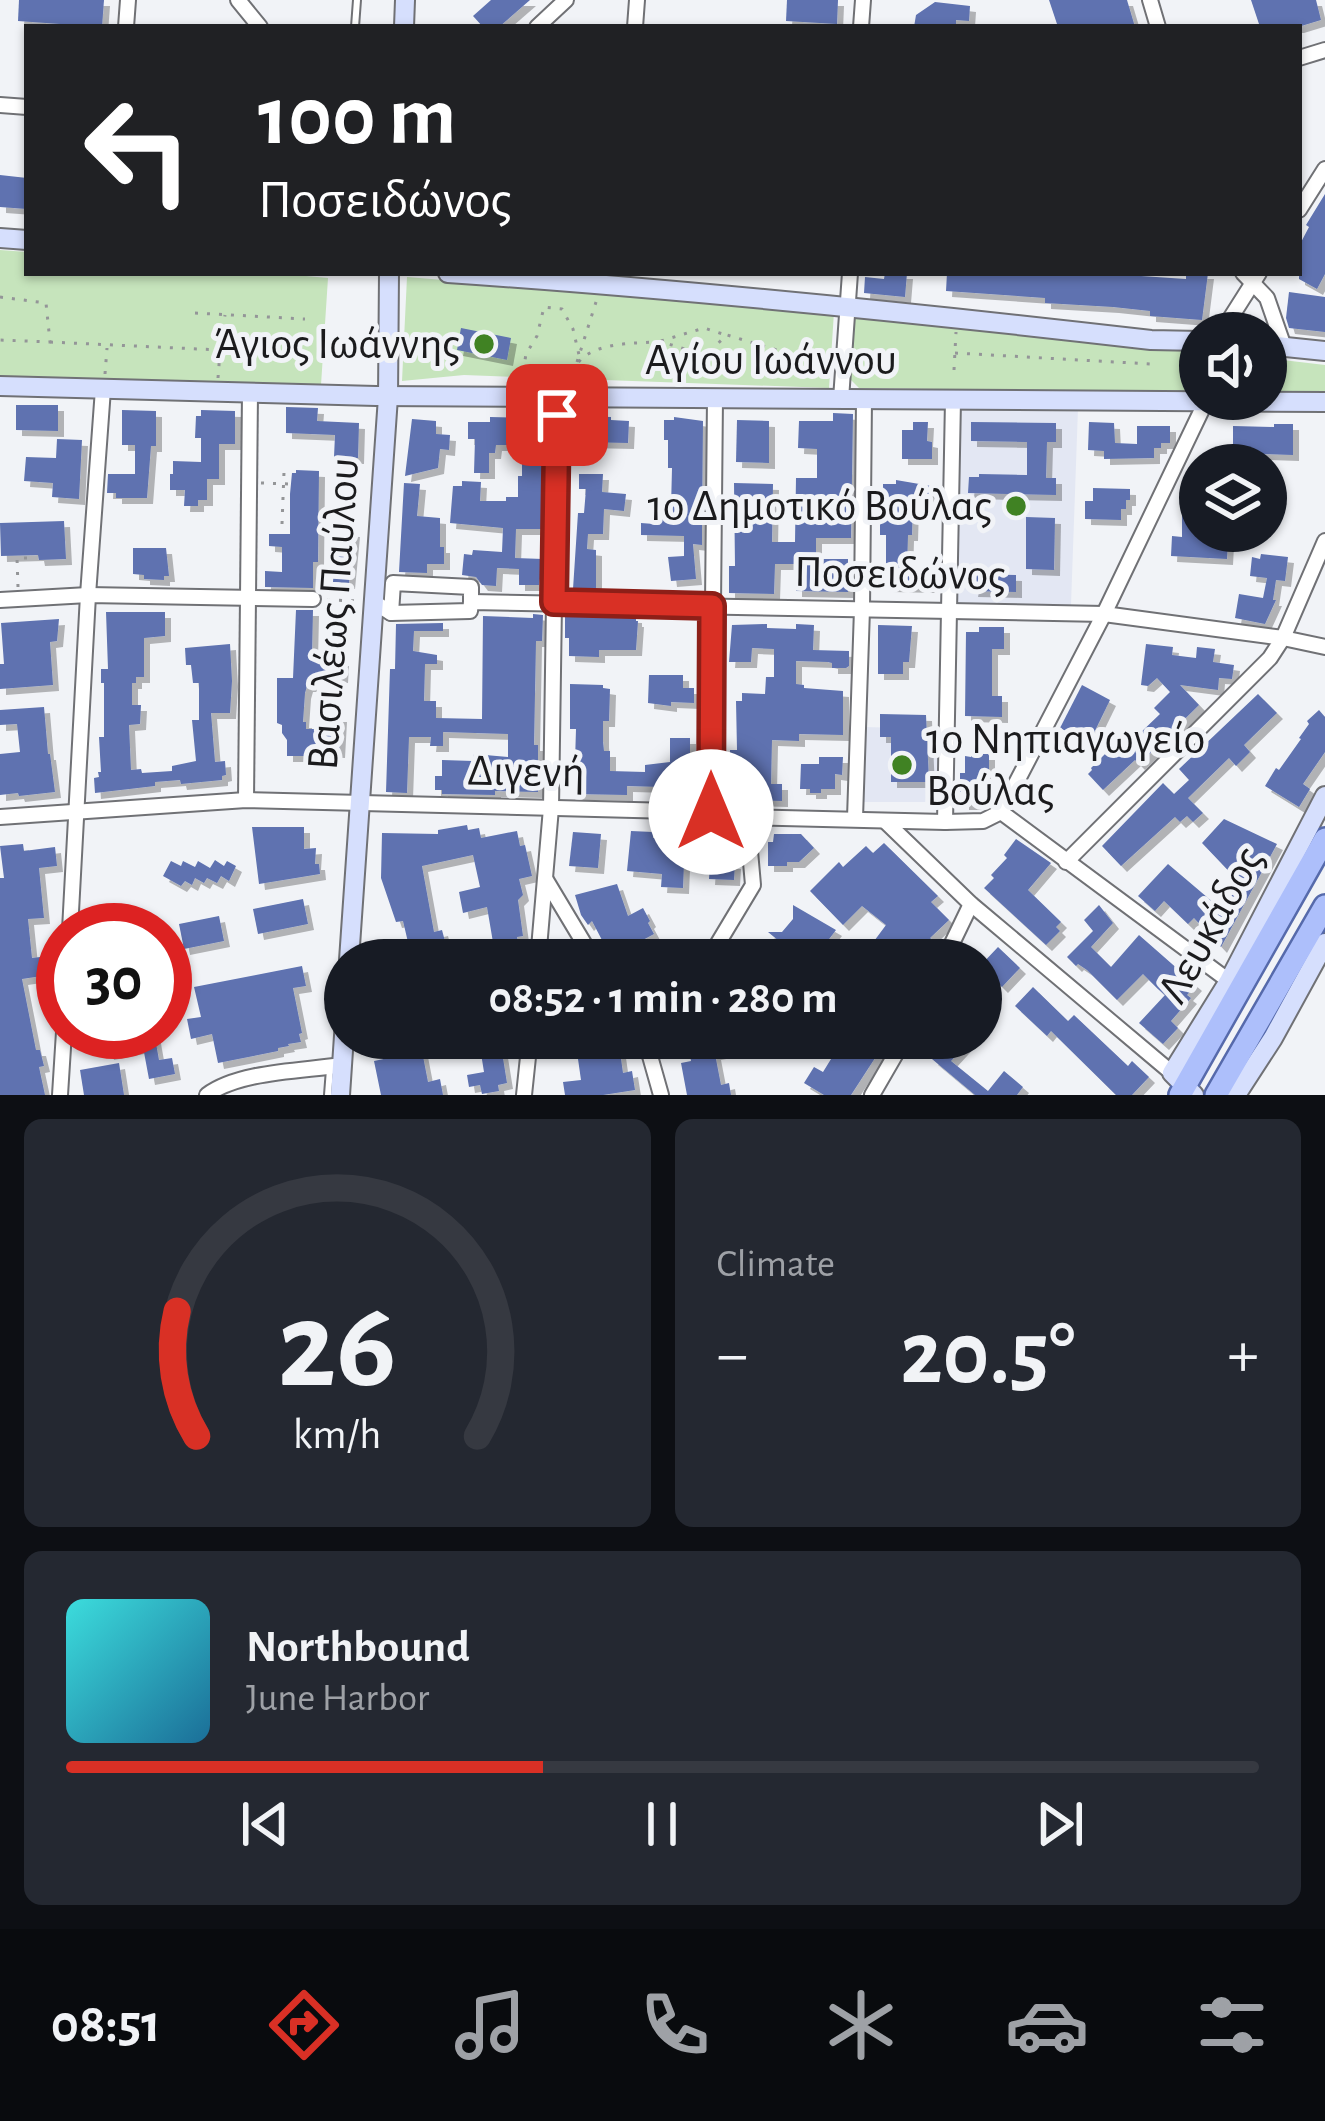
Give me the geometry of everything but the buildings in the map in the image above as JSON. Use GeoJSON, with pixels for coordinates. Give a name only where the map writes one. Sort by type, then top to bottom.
{"type":"FeatureCollection","features":[{"type":"Feature","properties":{"kind":"main road"},"geometry":{"type":"LineString","coordinates":[[1184,1089],[1325,839]]}},
{"type":"Feature","properties":{"kind":"main road"},"geometry":{"type":"LineString","coordinates":[[1216,1095],[1325,906]]}},
{"type":"Feature","properties":{"kind":"street"},"geometry":{"type":"LineString","coordinates":[[238,0],[258,24]]}},
{"type":"Feature","properties":{"kind":"street"},"geometry":{"type":"LineString","coordinates":[[540,24],[566,0]]}},
{"type":"Feature","properties":{"kind":"street"},"geometry":{"type":"LineString","coordinates":[[1302,205],[1325,169]]}},
{"type":"Feature","properties":{"kind":"street","name":"Βασιλέως Παύλου"},"geometry":{"type":"LineString","coordinates":[[350,939],[388,397],[389,276]]}},
{"type":"Feature","properties":{"kind":"street"},"geometry":{"type":"LineString","coordinates":[[520,276],[615,280],[1179,341]]}},
{"type":"Feature","properties":{"kind":"street"},"geometry":{"type":"LineString","coordinates":[[841,399],[850,276]]}},
{"type":"Feature","properties":{"kind":"street"},"geometry":{"type":"LineString","coordinates":[[1232,312],[1252,276],[1267,298],[1269,312]]}},
{"type":"Feature","properties":{"kind":"street"},"geometry":{"type":"LineString","coordinates":[[1287,347],[1325,351]]}},
{"type":"Feature","properties":{"kind":"street","name":"Αγίου Ιωάννου"},"geometry":{"type":"LineString","coordinates":[[0,386],[388,397],[1179,400]]}},
{"type":"Feature","properties":{"kind":"street"},"geometry":{"type":"LineString","coordinates":[[72,903],[103,389]]}},
{"type":"Feature","properties":{"kind":"street"},"geometry":{"type":"LineString","coordinates":[[246,800],[250,393]]}},
{"type":"Feature","properties":{"kind":"street"},"geometry":{"type":"LineString","coordinates":[[540,939],[550,808],[563,398]]}},
{"type":"Feature","properties":{"kind":"street"},"geometry":{"type":"LineString","coordinates":[[711,812],[715,398]]}},
{"type":"Feature","properties":{"kind":"street"},"geometry":{"type":"LineString","coordinates":[[855,818],[864,399]]}},
{"type":"Feature","properties":{"kind":"street"},"geometry":{"type":"LineString","coordinates":[[945,822],[953,400]]}},
{"type":"Feature","properties":{"kind":"street","name":"Αγίου Ιωάννου"},"geometry":{"type":"LineString","coordinates":[[1287,401],[1325,402]]}},
{"type":"Feature","properties":{"kind":"street"},"geometry":{"type":"LineString","coordinates":[[1196,420],[1104,614],[1001,812],[1228,980]]}},
{"type":"Feature","properties":{"kind":"street"},"geometry":{"type":"LineString","coordinates":[[1066,862],[1270,658],[1325,541]]}},
{"type":"Feature","properties":{"kind":"street","name":"Ποσειδώνος"},"geometry":{"type":"LineString","coordinates":[[393,583],[471,587],[470,611],[391,613],[393,583]]}},
{"type":"Feature","properties":{"kind":"street"},"geometry":{"type":"LineString","coordinates":[[0,600],[88,595],[314,599]]}},
{"type":"Feature","properties":{"kind":"street"},"geometry":{"type":"LineString","coordinates":[[374,602],[391,613]]}},
{"type":"Feature","properties":{"kind":"street","name":"Ποσειδώνος"},"geometry":{"type":"LineString","coordinates":[[471,602],[1104,614],[1325,647]]}},
{"type":"Feature","properties":{"kind":"street","name":"Λευκάδος"},"geometry":{"type":"LineString","coordinates":[[1184,1089],[1228,980],[1325,796]]}},
{"type":"Feature","properties":{"kind":"street","name":"Διγενή"},"geometry":{"type":"LineString","coordinates":[[0,817],[246,800],[711,812],[886,822],[983,821],[1001,812]]}},
{"type":"Feature","properties":{"kind":"street"},"geometry":{"type":"LineString","coordinates":[[721,939],[753,885],[746,817]]}},
{"type":"Feature","properties":{"kind":"street"},"geometry":{"type":"LineString","coordinates":[[886,822],[971,904],[1184,1089]]}},
{"type":"Feature","properties":{"kind":"street"},"geometry":{"type":"LineString","coordinates":[[546,880],[581,939]]}},
{"type":"Feature","properties":{"kind":"street"},"geometry":{"type":"LineString","coordinates":[[954,939],[971,904]]}},
{"type":"Feature","properties":{"kind":"street"},"geometry":{"type":"LineString","coordinates":[[1236,1095],[1325,943]]}},
{"type":"Feature","properties":{"kind":"street"},"geometry":{"type":"LineString","coordinates":[[59,1095],[62,1059]]}},
{"type":"Feature","properties":{"kind":"street"},"geometry":{"type":"LineString","coordinates":[[337,1059],[340,1095]]}},
{"type":"Feature","properties":{"kind":"street"},"geometry":{"type":"LineString","coordinates":[[524,1095],[528,1059]]}},
{"type":"Feature","properties":{"kind":"street"},"geometry":{"type":"LineString","coordinates":[[651,1059],[662,1095]]}},
{"type":"Feature","properties":{"kind":"street"},"geometry":{"type":"LineString","coordinates":[[872,1095],[893,1059]]}},
{"type":"Feature","properties":{"kind":"street"},"geometry":{"type":"LineString","coordinates":[[207,1095],[248,1078],[336,1065]]}},
{"type":"Feature","properties":{"kind":"lane"},"geometry":{"type":"LineString","coordinates":[[328,1095],[336,1065]]}},
{"type":"Feature","properties":{"kind":"path"},"geometry":{"type":"LineString","coordinates":[[563,398],[615,280]]}},
{"type":"Feature","properties":{"kind":"path"},"geometry":{"type":"LineString","coordinates":[[0,297],[46,304],[50,342]]}},
{"type":"Feature","properties":{"kind":"path"},"geometry":{"type":"LineString","coordinates":[[571,374],[523,372],[544,307],[562,309],[579,355]]}},
{"type":"Feature","properties":{"kind":"path"},"geometry":{"type":"LineString","coordinates":[[195,313],[305,320]]}},
{"type":"Feature","properties":{"kind":"path"},"geometry":{"type":"LineString","coordinates":[[216,392],[225,315]]}},
{"type":"Feature","properties":{"kind":"path"},"geometry":{"type":"LineString","coordinates":[[954,370],[957,318]]}},
{"type":"Feature","properties":{"kind":"path"},"geometry":{"type":"LineString","coordinates":[[576,363],[607,345],[659,342],[704,328],[790,354],[843,357]]}},
{"type":"Feature","properties":{"kind":"path"},"geometry":{"type":"LineString","coordinates":[[659,342],[710,358],[712,348],[727,335]]}},
{"type":"Feature","properties":{"kind":"path"},"geometry":{"type":"LineString","coordinates":[[0,340],[220,350]]}},
{"type":"Feature","properties":{"kind":"path"},"geometry":{"type":"LineString","coordinates":[[955,353],[1151,364],[1151,340]]}},
{"type":"Feature","properties":{"kind":"path"},"geometry":{"type":"LineString","coordinates":[[103,389],[107,346]]}},
{"type":"Feature","properties":{"kind":"path"},"geometry":{"type":"LineString","coordinates":[[282,524],[284,472]]}},
{"type":"Feature","properties":{"kind":"path"},"geometry":{"type":"LineString","coordinates":[[249,482],[286,484]]}},
{"type":"Feature","properties":{"kind":"path"},"geometry":{"type":"LineString","coordinates":[[18,599],[17,558],[34,558]]}},
{"type":"Feature","properties":{"kind":"path"},"geometry":{"type":"LineString","coordinates":[[314,599],[374,602]]}},
{"type":"Feature","properties":{"kind":"shaded area","name":"1ο Δημοτικό Βούλας"},"geometry":{"type":"Polygon","coordinates":[[[959,406],[1078,408],[1071,605],[955,603],[959,406]]]}},
{"type":"Feature","properties":{"kind":"shaded area","name":"1ο Νηπιαγωγείο Βούλας"},"geometry":{"type":"Polygon","coordinates":[[[864,727],[942,729],[942,802],[861,802],[864,727]]]}},
{"type":"Feature","properties":{"kind":"green space"},"geometry":{"type":"Polygon","coordinates":[[[0,250],[24,252],[24,276],[328,278],[321,385],[0,376],[0,250]]]}},
{"type":"Feature","properties":{"kind":"green space"},"geometry":{"type":"Polygon","coordinates":[[[407,277],[834,312],[829,388],[464,375],[402,381],[407,277]]]}},
{"type":"Feature","properties":{"kind":"green space"},"geometry":{"type":"Polygon","coordinates":[[[855,315],[1179,349],[1179,392],[859,388],[848,377],[855,315]]]}},
{"type":"Feature","properties":{"kind":"green space"},"geometry":{"type":"Polygon","coordinates":[[[1287,360],[1325,365],[1325,392],[1287,391],[1287,360]]]}},
{"type":"Feature","properties":{"kind":"place","name":"Άγιος Ιωάννης"},"geometry":{"type":"Point","coordinates":[484,344]}},
{"type":"Feature","properties":{"kind":"place","name":"1ο Δημοτικό Βούλας"},"geometry":{"type":"Point","coordinates":[1016,506]}},
{"type":"Feature","properties":{"kind":"place","name":"1ο Νηπιαγωγείο Βούλας"},"geometry":{"type":"Point","coordinates":[902,765]}},
{"type":"Feature","properties":{"kind":"route"},"geometry":{"type":"LineString","coordinates":[[557,415],[554,602],[712,606],[711,812]]}}]}
